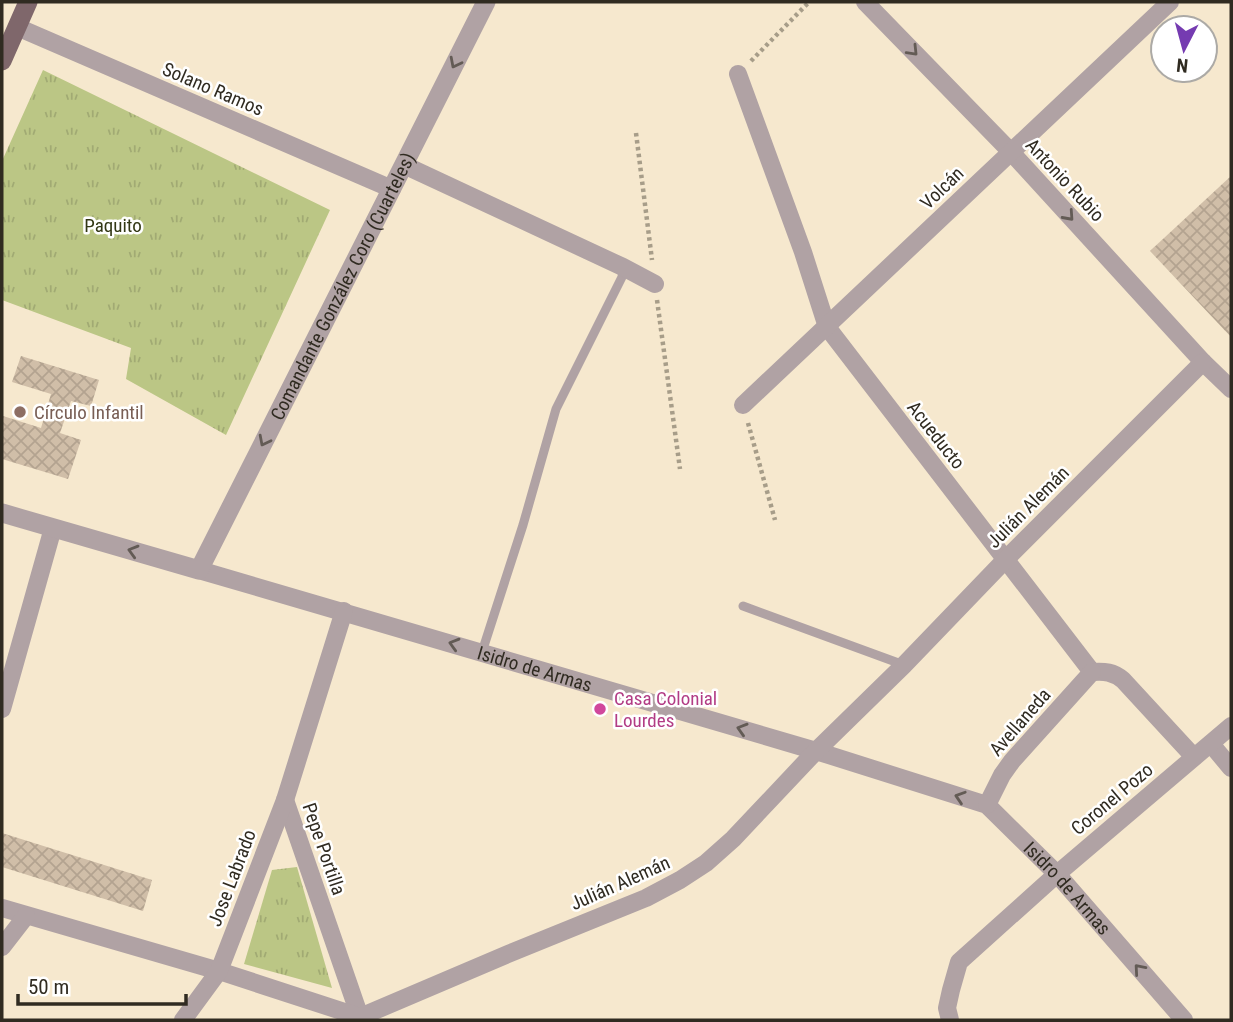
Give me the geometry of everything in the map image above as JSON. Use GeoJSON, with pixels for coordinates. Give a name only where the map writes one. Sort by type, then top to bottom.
{"type":"FeatureCollection","features":[{"type":"Feature","properties":{"kind":"main road"},"geometry":{"type":"LineString","coordinates":[[2,61],[28,2]]}},
{"type":"Feature","properties":{"kind":"street","name":"Comandante González Coro (Cuarteles)"},"geometry":{"type":"LineString","coordinates":[[199,569],[486,2]]}},
{"type":"Feature","properties":{"kind":"street","name":"Antonio Rubio"},"geometry":{"type":"LineString","coordinates":[[865,2],[1010,152],[1231,389]]}},
{"type":"Feature","properties":{"kind":"street","name":"Volcán"},"geometry":{"type":"LineString","coordinates":[[743,405],[1170,2]]}},
{"type":"Feature","properties":{"kind":"street","name":"Solano Ramos"},"geometry":{"type":"LineString","coordinates":[[17,27],[392,189]]}},
{"type":"Feature","properties":{"kind":"street","name":"Acueducto"},"geometry":{"type":"LineString","coordinates":[[738,74],[803,252],[827,327],[1093,672]]}},
{"type":"Feature","properties":{"kind":"street"},"geometry":{"type":"LineString","coordinates":[[404,165],[654,284]]}},
{"type":"Feature","properties":{"kind":"street","name":"Julián Alemán"},"geometry":{"type":"LineString","coordinates":[[360,1019],[508,954],[646,898],[706,863],[733,839],[816,751],[1203,362]]}},
{"type":"Feature","properties":{"kind":"street","name":"Isidro de Armas"},"geometry":{"type":"LineString","coordinates":[[2,513],[344,611],[816,751],[987,805],[1057,874],[1184,1020]]}},
{"type":"Feature","properties":{"kind":"street"},"geometry":{"type":"LineString","coordinates":[[2,709],[53,528]]}},
{"type":"Feature","properties":{"kind":"street","name":"Pepe Portilla"},"geometry":{"type":"LineString","coordinates":[[344,611],[285,800],[360,1019]]}},
{"type":"Feature","properties":{"kind":"street"},"geometry":{"type":"LineString","coordinates":[[1093,672],[1104,671],[1123,680],[1194,757]]}},
{"type":"Feature","properties":{"kind":"street","name":"Avellaneda"},"geometry":{"type":"LineString","coordinates":[[987,805],[1012,761],[1093,672]]}},
{"type":"Feature","properties":{"kind":"street","name":"Coronel Pozo"},"geometry":{"type":"LineString","coordinates":[[950,1020],[947,1008],[959,962],[1057,874],[1231,726]]}},
{"type":"Feature","properties":{"kind":"street"},"geometry":{"type":"LineString","coordinates":[[1211,744],[1231,768]]}},
{"type":"Feature","properties":{"kind":"street","name":"Jose Labrado"},"geometry":{"type":"LineString","coordinates":[[183,1020],[219,971],[285,800]]}},
{"type":"Feature","properties":{"kind":"street"},"geometry":{"type":"LineString","coordinates":[[2,908],[219,971],[360,1019]]}},
{"type":"Feature","properties":{"kind":"street"},"geometry":{"type":"LineString","coordinates":[[2,947],[26,916]]}},
{"type":"Feature","properties":{"kind":"lane"},"geometry":{"type":"LineString","coordinates":[[482,652],[523,526],[556,409],[622,277],[623,267]]}},
{"type":"Feature","properties":{"kind":"lane"},"geometry":{"type":"LineString","coordinates":[[743,606],[904,665]]}},
{"type":"Feature","properties":{"kind":"path"},"geometry":{"type":"LineString","coordinates":[[738,74],[809,2]]}},
{"type":"Feature","properties":{"kind":"path"},"geometry":{"type":"LineString","coordinates":[[743,405],[775,520]]}},
{"type":"Feature","properties":{"kind":"green space","name":"Paquito"},"geometry":{"type":"Polygon","coordinates":[[[43,70],[330,210],[226,435],[126,379],[131,348],[2,300],[2,161],[43,70]]]}},
{"type":"Feature","properties":{"kind":"green space"},"geometry":{"type":"Polygon","coordinates":[[[297,867],[332,988],[244,964],[272,870],[297,867]]]}},
{"type":"Feature","properties":{"kind":"building"},"geometry":{"type":"Polygon","coordinates":[[[1231,176],[1231,337],[1150,251],[1231,176]]]}},
{"type":"Feature","properties":{"kind":"building"},"geometry":{"type":"Polygon","coordinates":[[[21,356],[99,380],[91,406],[71,401],[60,433],[81,440],[68,479],[2,459],[3,416],[41,428],[51,394],[12,382],[21,356]]]}},
{"type":"Feature","properties":{"kind":"building"},"geometry":{"type":"Polygon","coordinates":[[[2,833],[152,880],[143,911],[2,867],[2,833]]]}},
{"type":"Feature","properties":{"kind":"place","name":"Círculo Infantil"},"geometry":{"type":"Point","coordinates":[20,412]}},
{"type":"Feature","properties":{"kind":"place","name":"Casa Colonial Lourdes"},"geometry":{"type":"Point","coordinates":[600,709]}}]}
